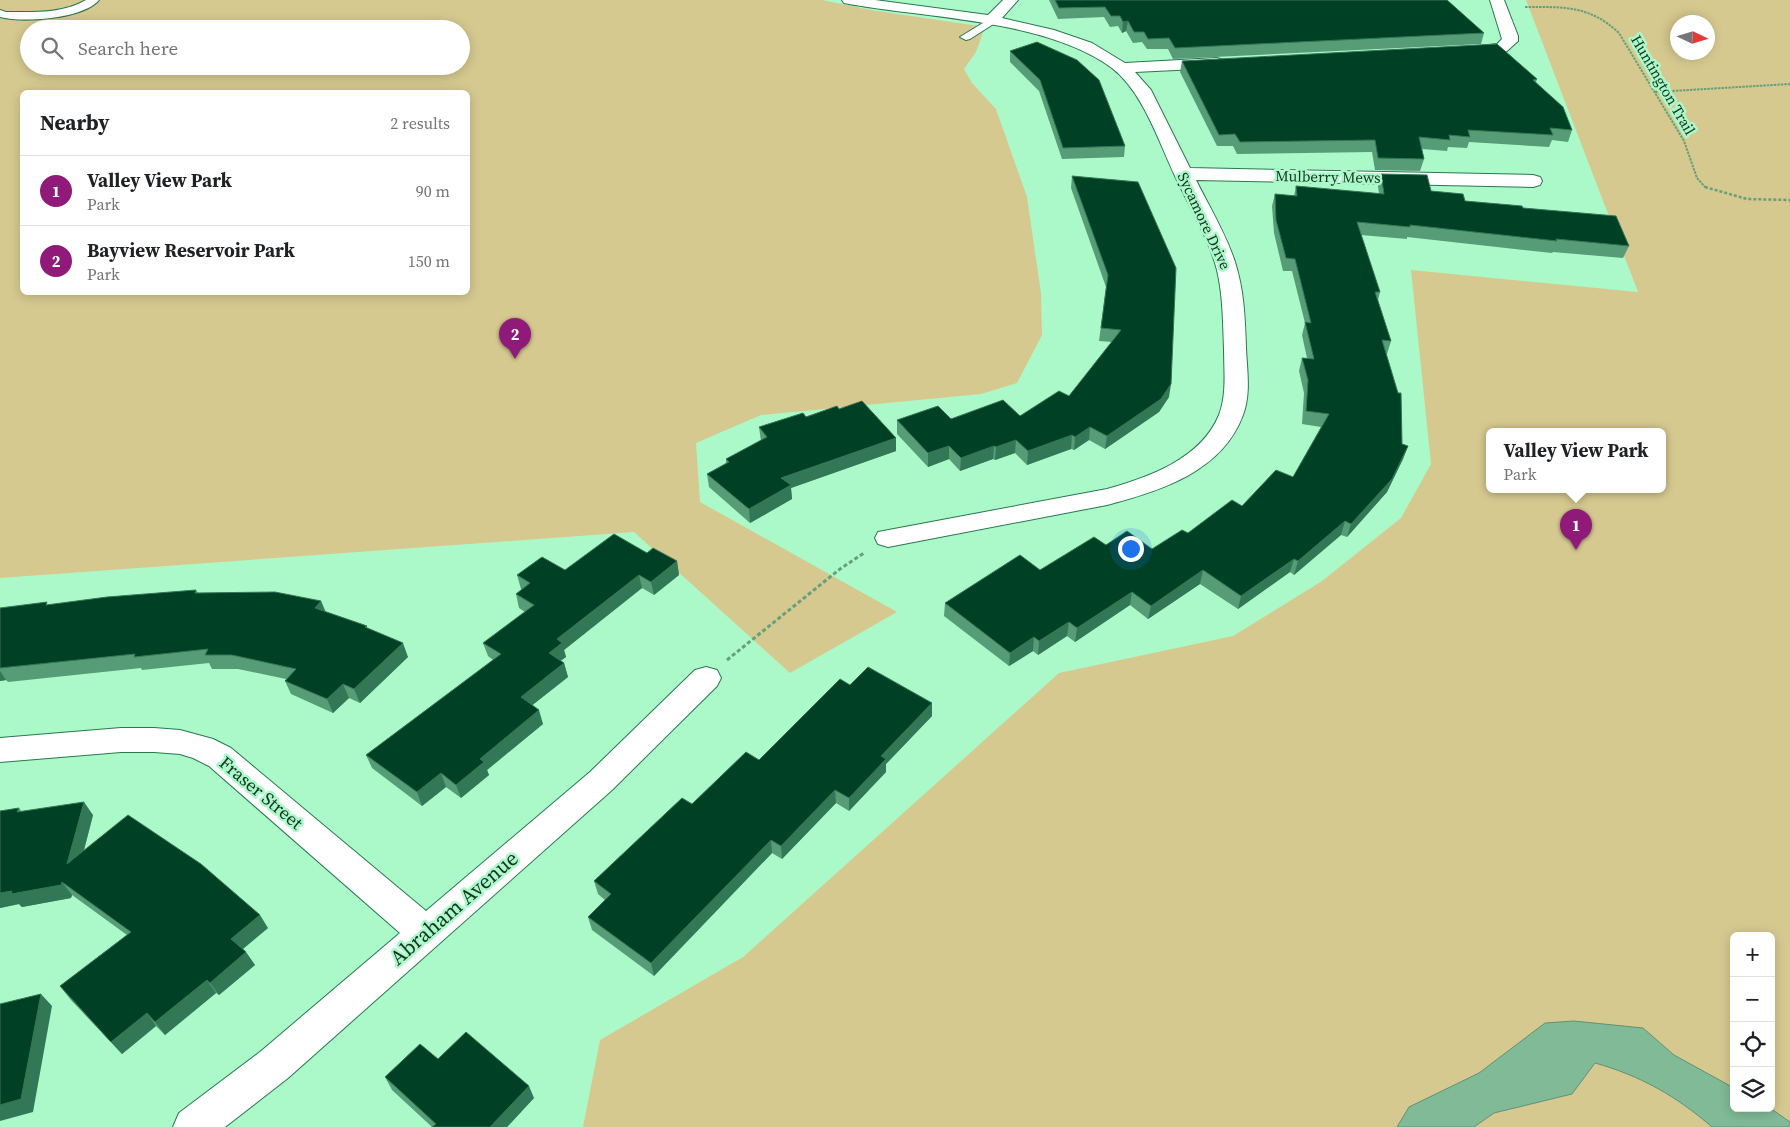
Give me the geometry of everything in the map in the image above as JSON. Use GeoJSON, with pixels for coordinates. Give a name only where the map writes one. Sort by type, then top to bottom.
{"type":"FeatureCollection","features":[{"type":"Feature","properties":{"kind":"street","name":"Sycamore Drive"},"geometry":{"type":"LineString","coordinates":[[849,0],[991,21],[1039,31],[1065,39],[1101,54],[1124,68],[1143,90],[1224,259],[1231,281],[1234,304],[1236,391],[1228,423],[1217,441],[1202,457],[1183,470],[1136,490],[1107,497],[888,538]]}},
{"type":"Feature","properties":{"kind":"street"},"geometry":{"type":"LineString","coordinates":[[991,21],[1011,0]]}},
{"type":"Feature","properties":{"kind":"street"},"geometry":{"type":"LineString","coordinates":[[1447,52],[1490,50],[1506,45],[1510,41],[1510,36],[1498,3]]}},
{"type":"Feature","properties":{"kind":"street"},"geometry":{"type":"LineString","coordinates":[[1124,68],[1229,63]]}},
{"type":"Feature","properties":{"kind":"street","name":"Mulberry Mews"},"geometry":{"type":"LineString","coordinates":[[1183,174],[1533,181]]}},
{"type":"Feature","properties":{"kind":"street","name":"Abraham Avenue"},"geometry":{"type":"LineString","coordinates":[[193,1127],[274,1065],[601,781],[706,678]]}},
{"type":"Feature","properties":{"kind":"street","name":"Fraser Street"},"geometry":{"type":"LineString","coordinates":[[0,750],[121,740],[180,742],[202,748],[220,757],[426,933]]}},
{"type":"Feature","properties":{"kind":"lane"},"geometry":{"type":"LineString","coordinates":[[0,13],[4,15],[41,15],[68,11],[87,5],[94,0]]}},
{"type":"Feature","properties":{"kind":"lane"},"geometry":{"type":"LineString","coordinates":[[966,37],[991,21]]}},
{"type":"Feature","properties":{"kind":"path","name":"Huntington Trail"},"geometry":{"type":"LineString","coordinates":[[1498,3],[1572,8],[1594,12],[1610,22],[1619,32],[1684,141],[1697,178],[1706,188],[1747,199],[1790,200]]}},
{"type":"Feature","properties":{"kind":"path"},"geometry":{"type":"LineString","coordinates":[[1655,92],[1790,84]]}},
{"type":"Feature","properties":{"kind":"path"},"geometry":{"type":"LineString","coordinates":[[706,678],[840,569],[888,538]]}},
{"type":"Feature","properties":{"kind":"shaded area"},"geometry":{"type":"Polygon","coordinates":[[[0,0],[822,0],[871,10],[985,27],[976,52],[964,69],[972,83],[996,109],[1027,197],[1041,293],[1042,335],[1017,383],[981,394],[761,415],[696,443],[700,502],[897,612],[790,673],[634,532],[0,578],[0,0]]]}},
{"type":"Feature","properties":{"kind":"shaded area"},"geometry":{"type":"Polygon","coordinates":[[[1526,0],[1790,0],[1790,1127],[583,1127],[600,1040],[743,957],[1059,673],[1233,636],[1322,581],[1401,518],[1431,464],[1411,270],[1638,292],[1526,0]]]}},
{"type":"Feature","properties":{"kind":"shaded area"},"geometry":{"type":"Polygon","coordinates":[[[1574,1021],[1643,1028],[1674,1055],[1730,1086],[1730,1112],[1775,1112],[1790,1122],[1790,1127],[1712,1127],[1685,1106],[1657,1088],[1628,1074],[1595,1063],[1572,1094],[1494,1113],[1474,1127],[1397,1127],[1409,1107],[1479,1073],[1545,1023],[1574,1021]]]}},
{"type":"Feature","properties":{"kind":"building"},"geometry":{"type":"Polygon","coordinates":[[[1055,0],[1447,0],[1484,33],[1175,48],[1169,38],[1148,39],[1144,32],[1134,32],[1128,21],[1123,22],[1120,16],[1111,16],[1105,7],[1059,8],[1055,0]]]}},
{"type":"Feature","properties":{"kind":"building"},"geometry":{"type":"Polygon","coordinates":[[[1037,42],[1077,60],[1099,80],[1125,146],[1063,148],[1040,80],[1010,51],[1037,42]]]}},
{"type":"Feature","properties":{"kind":"building"},"geometry":{"type":"Polygon","coordinates":[[[1497,44],[1537,79],[1533,80],[1563,107],[1572,130],[1550,128],[1553,135],[1468,130],[1470,137],[1449,135],[1450,140],[1419,137],[1424,159],[1378,158],[1375,140],[1240,142],[1235,134],[1219,135],[1182,61],[1497,44]]]}},
{"type":"Feature","properties":{"kind":"building"},"geometry":{"type":"Polygon","coordinates":[[[1381,174],[1427,175],[1431,191],[1463,194],[1465,201],[1616,216],[1629,246],[1556,239],[1557,241],[1410,225],[1410,227],[1357,222],[1380,292],[1375,292],[1391,341],[1382,340],[1398,393],[1401,393],[1402,444],[1408,446],[1392,479],[1351,524],[1345,521],[1298,561],[1294,559],[1241,596],[1203,570],[1151,606],[1132,592],[1077,628],[1069,622],[1039,641],[1034,637],[1010,653],[945,603],[1020,555],[1040,570],[1094,537],[1106,545],[1127,531],[1152,549],[1182,530],[1188,533],[1232,500],[1242,506],[1276,470],[1293,477],[1329,414],[1306,411],[1308,380],[1302,358],[1314,359],[1305,322],[1311,323],[1295,259],[1286,258],[1276,220],[1275,194],[1297,196],[1296,186],[1384,194],[1381,174]]]}},
{"type":"Feature","properties":{"kind":"building"},"geometry":{"type":"Polygon","coordinates":[[[1072,176],[1138,182],[1176,268],[1171,384],[1161,399],[1107,436],[1090,427],[1075,437],[1072,435],[1028,451],[1016,440],[961,458],[949,446],[928,453],[897,420],[938,406],[951,419],[1003,400],[1020,416],[1059,391],[1069,396],[1121,330],[1101,328],[1108,275],[1072,176]]]}},
{"type":"Feature","properties":{"kind":"building"},"geometry":{"type":"Polygon","coordinates":[[[862,401],[896,438],[781,478],[791,485],[749,509],[707,474],[729,462],[726,459],[767,437],[759,427],[803,413],[806,417],[837,406],[839,409],[862,401]]]}},
{"type":"Feature","properties":{"kind":"building"},"geometry":{"type":"Polygon","coordinates":[[[614,534],[647,553],[653,548],[677,561],[651,582],[639,575],[557,639],[562,643],[549,653],[564,663],[521,697],[539,710],[480,759],[484,762],[456,785],[441,773],[417,792],[366,755],[501,654],[483,643],[534,605],[516,594],[530,583],[517,575],[542,557],[565,570],[614,534]]]}},
{"type":"Feature","properties":{"kind":"building"},"geometry":{"type":"Polygon","coordinates":[[[196,590],[195,593],[275,592],[321,601],[315,608],[367,626],[365,627],[403,643],[354,689],[343,684],[327,699],[285,681],[296,669],[232,655],[205,655],[208,649],[134,657],[135,654],[0,668],[0,608],[47,602],[46,605],[107,597],[196,590]]]}},
{"type":"Feature","properties":{"kind":"building"},"geometry":{"type":"Polygon","coordinates":[[[868,667],[932,703],[881,756],[886,759],[849,798],[835,790],[781,846],[771,840],[651,963],[588,917],[611,894],[594,881],[682,798],[692,804],[746,752],[759,760],[840,679],[850,685],[868,667]]]}},
{"type":"Feature","properties":{"kind":"building"},"geometry":{"type":"Polygon","coordinates":[[[84,802],[67,864],[128,815],[201,864],[260,915],[231,939],[246,952],[210,983],[207,980],[155,1022],[147,1013],[111,1042],[60,986],[131,932],[62,882],[61,885],[11,894],[12,891],[0,893],[0,811],[19,808],[17,812],[84,802]]]}},
{"type":"Feature","properties":{"kind":"building"},"geometry":{"type":"Polygon","coordinates":[[[41,994],[21,1099],[0,1105],[0,1004],[41,994]]]}},
{"type":"Feature","properties":{"kind":"building"},"geometry":{"type":"Polygon","coordinates":[[[466,1032],[529,1086],[490,1127],[432,1127],[436,1124],[385,1077],[420,1044],[438,1059],[466,1032]]]}},
{"type":"Feature","properties":{"kind":"place","name":"Bayview Reservoir Park"},"geometry":{"type":"Point","coordinates":[515,359]}},
{"type":"Feature","properties":{"kind":"place","name":"Valley View Park"},"geometry":{"type":"Point","coordinates":[1576,550]}}]}
